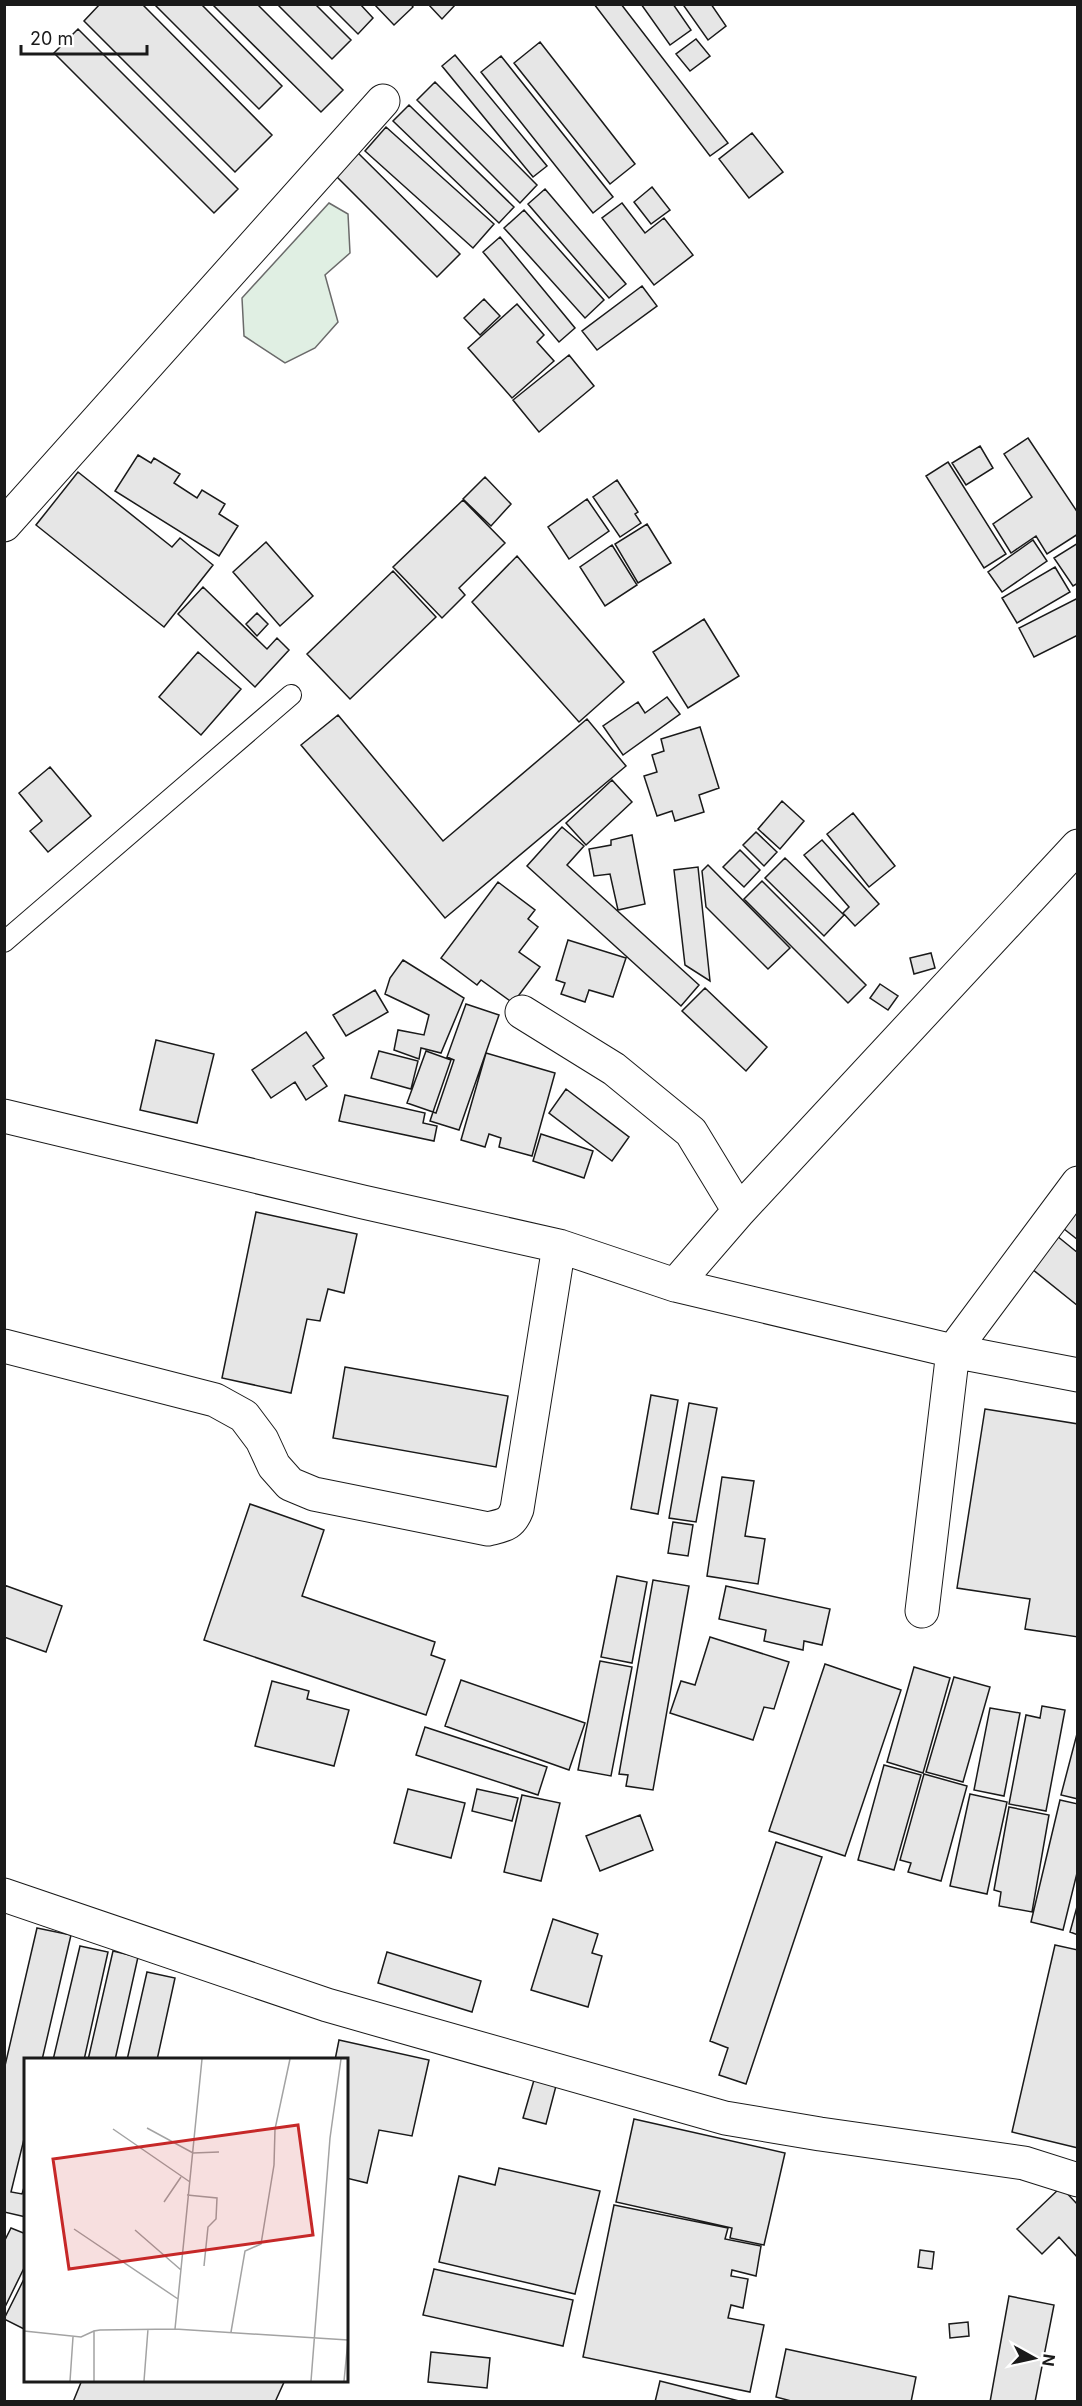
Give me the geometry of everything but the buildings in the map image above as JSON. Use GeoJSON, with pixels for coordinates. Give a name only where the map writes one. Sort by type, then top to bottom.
{"type":"FeatureCollection","features":[{"type":"Feature","properties":{"kind":"street"},"geometry":{"type":"LineString","coordinates":[[4,525],[383,100]]}},
{"type":"Feature","properties":{"kind":"street"},"geometry":{"type":"LineString","coordinates":[[675,1286],[739,1211],[1077,846]]}},
{"type":"Feature","properties":{"kind":"street"},"geometry":{"type":"LineString","coordinates":[[522,1012],[614,1069],[691,1132],[739,1211]]}},
{"type":"Feature","properties":{"kind":"street"},"geometry":{"type":"LineString","coordinates":[[4,1116],[363,1202],[559,1246],[675,1286],[953,1351],[1077,1376]]}},
{"type":"Feature","properties":{"kind":"street"},"geometry":{"type":"LineString","coordinates":[[922,1611],[953,1351],[1077,1183]]}},
{"type":"Feature","properties":{"kind":"street"},"geometry":{"type":"LineString","coordinates":[[4,1346],[215,1400],[244,1416],[262,1440],[274,1466],[290,1484],[314,1494],[488,1530],[513,1520],[517,1509],[559,1246]]}},
{"type":"Feature","properties":{"kind":"street"},"geometry":{"type":"LineString","coordinates":[[4,1895],[327,2005],[725,2118],[1024,2163],[1077,2180]]}},
{"type":"Feature","properties":{"kind":"lane"},"geometry":{"type":"LineString","coordinates":[[4,942],[291,695]]}},
{"type":"Feature","properties":{"kind":"green space"},"geometry":{"type":"Polygon","coordinates":[[[329,203],[348,214],[350,253],[325,275],[338,322],[315,348],[285,363],[244,336],[242,298],[329,203]]]}}]}
